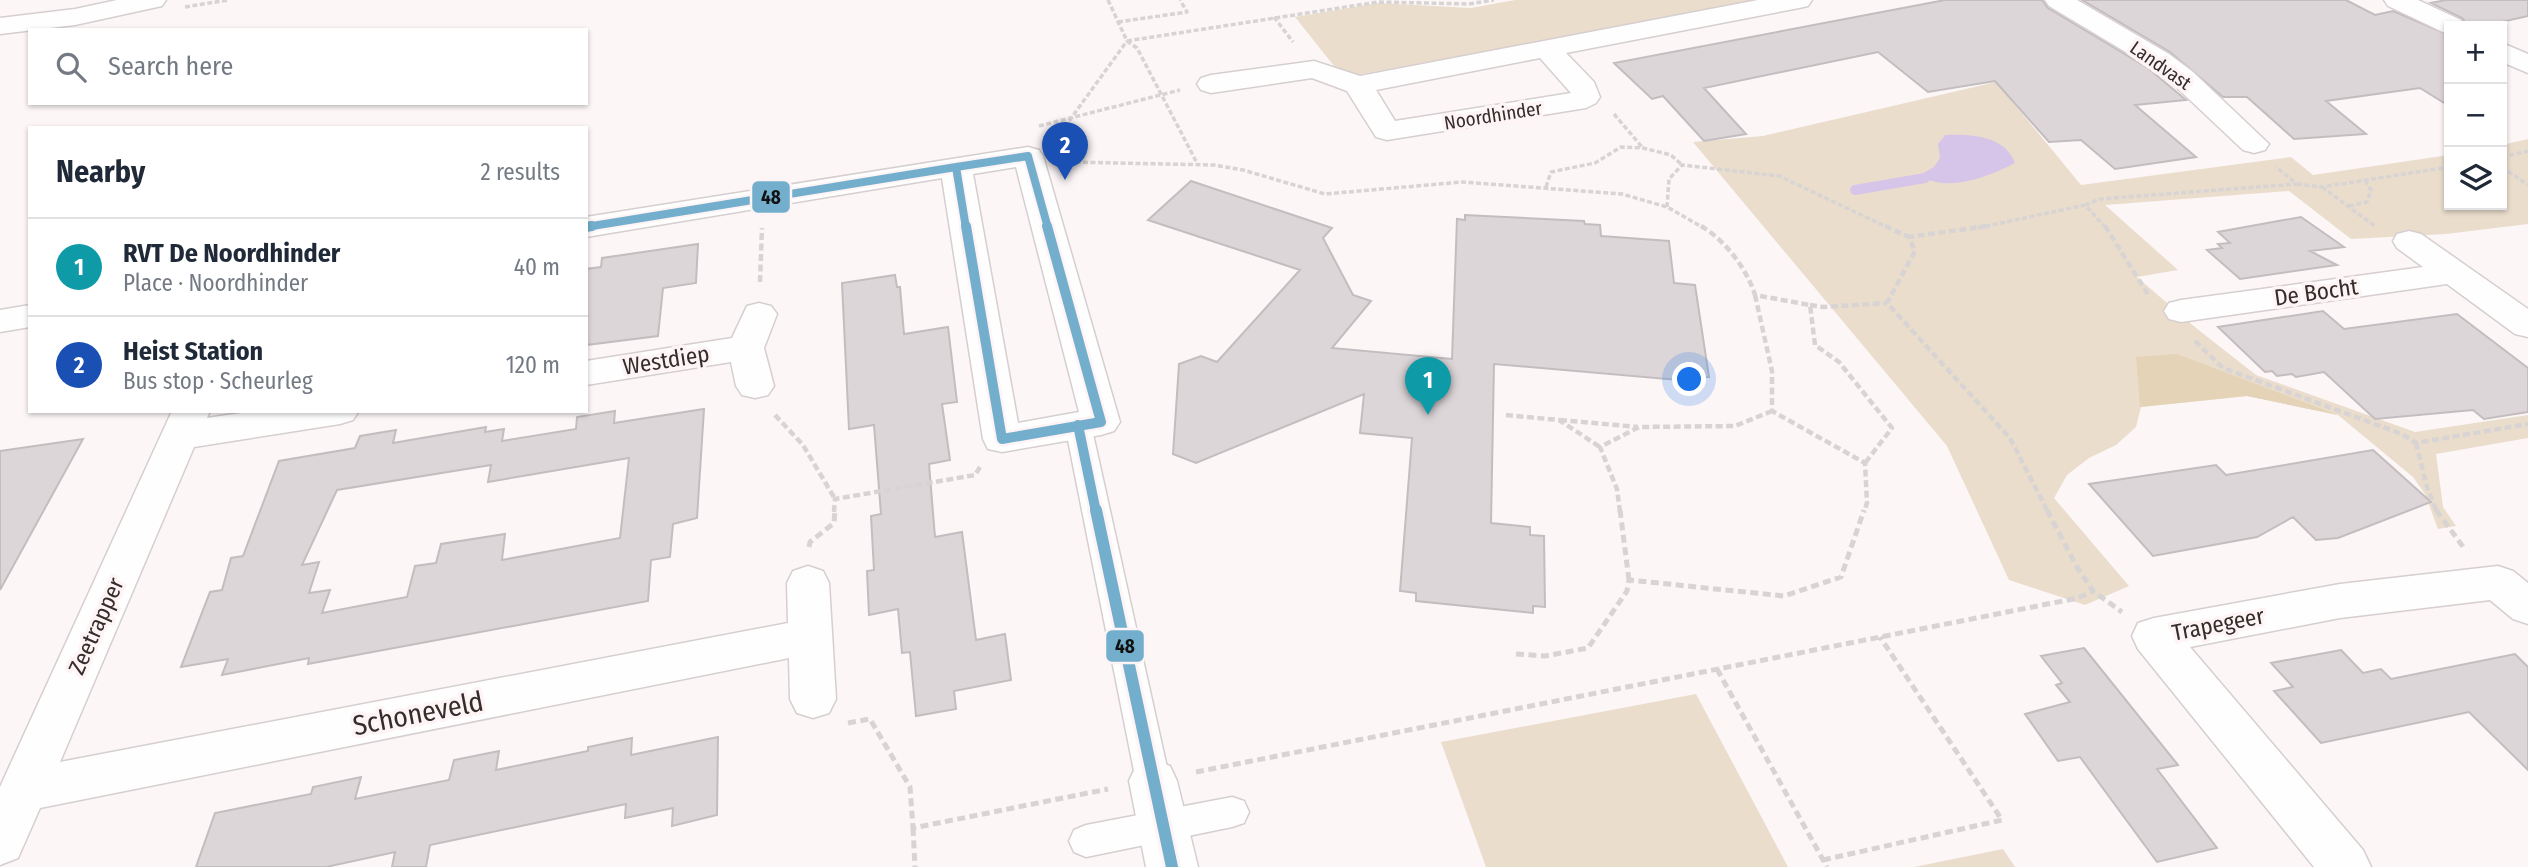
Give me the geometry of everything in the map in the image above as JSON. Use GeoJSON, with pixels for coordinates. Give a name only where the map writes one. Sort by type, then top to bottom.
{"type":"FeatureCollection","features":[{"type":"Feature","properties":{"kind":"street"},"geometry":{"type":"LineString","coordinates":[[0,26],[47,22],[153,0]]}},
{"type":"Feature","properties":{"kind":"street"},"geometry":{"type":"LineString","coordinates":[[1211,84],[1314,69],[1358,85],[1544,47],[1799,0]]}},
{"type":"Feature","properties":{"kind":"street","name":"Landvast"},"geometry":{"type":"LineString","coordinates":[[2058,0],[2175,72],[2253,144]]}},
{"type":"Feature","properties":{"kind":"street"},"geometry":{"type":"LineString","coordinates":[[2397,0],[2444,22]]}},
{"type":"Feature","properties":{"kind":"street","name":"Noordhinder"},"geometry":{"type":"LineString","coordinates":[[1358,85],[1387,131],[1576,102],[1586,97],[1584,88],[1544,47]]}},
{"type":"Feature","properties":{"kind":"street"},"geometry":{"type":"LineString","coordinates":[[2507,54],[2528,65]]}},
{"type":"Feature","properties":{"kind":"street"},"geometry":{"type":"LineString","coordinates":[[588,227],[956,167],[1029,161],[1101,422],[1002,439],[956,167]]}},
{"type":"Feature","properties":{"kind":"street"},"geometry":{"type":"LineString","coordinates":[[2409,241],[2528,326]]}},
{"type":"Feature","properties":{"kind":"street","name":"De Bocht"},"geometry":{"type":"LineString","coordinates":[[2173,314],[2452,273]]}},
{"type":"Feature","properties":{"kind":"street"},"geometry":{"type":"LineString","coordinates":[[755,386],[746,348],[759,314]]}},
{"type":"Feature","properties":{"kind":"street"},"geometry":{"type":"LineString","coordinates":[[0,321],[28,316]]}},
{"type":"Feature","properties":{"kind":"street","name":"Westdiep"},"geometry":{"type":"LineString","coordinates":[[588,373],[746,348]]}},
{"type":"Feature","properties":{"kind":"street"},"geometry":{"type":"LineString","coordinates":[[185,424],[316,413]]}},
{"type":"Feature","properties":{"kind":"street","name":"Zeetrapper"},"geometry":{"type":"LineString","coordinates":[[0,842],[185,424]]}},
{"type":"Feature","properties":{"kind":"street"},"geometry":{"type":"LineString","coordinates":[[808,583],[813,699]]}},
{"type":"Feature","properties":{"kind":"street","name":"Trapegeer"},"geometry":{"type":"LineString","coordinates":[[2345,867],[2154,636],[2340,601],[2513,595]]}},
{"type":"Feature","properties":{"kind":"street","name":"Schoneveld"},"geometry":{"type":"LineString","coordinates":[[23,790],[812,636]]}},
{"type":"Feature","properties":{"kind":"lane"},"geometry":{"type":"LineString","coordinates":[[1078,425],[1157,807]]}},
{"type":"Feature","properties":{"kind":"lane"},"geometry":{"type":"LineString","coordinates":[[1086,841],[1157,807],[1232,813]]}},
{"type":"Feature","properties":{"kind":"path"},"geometry":{"type":"LineString","coordinates":[[178,8],[228,0]]}},
{"type":"Feature","properties":{"kind":"path"},"geometry":{"type":"LineString","coordinates":[[1108,0],[1127,41],[1137,48],[1197,163]]}},
{"type":"Feature","properties":{"kind":"path"},"geometry":{"type":"LineString","coordinates":[[1118,22],[1187,12],[1180,0]]}},
{"type":"Feature","properties":{"kind":"path"},"geometry":{"type":"LineString","coordinates":[[1029,161],[1049,149],[1127,41],[1378,2],[1469,4],[1494,0]]}},
{"type":"Feature","properties":{"kind":"path"},"geometry":{"type":"LineString","coordinates":[[1072,118],[1211,84]]}},
{"type":"Feature","properties":{"kind":"path"},"geometry":{"type":"LineString","coordinates":[[1624,123],[1643,148]]}},
{"type":"Feature","properties":{"kind":"path"},"geometry":{"type":"LineString","coordinates":[[2253,144],[2297,184]]}},
{"type":"Feature","properties":{"kind":"path"},"geometry":{"type":"LineString","coordinates":[[1546,187],[1551,172],[1595,163],[1621,146],[1643,148],[1671,155],[1682,165],[1779,176],[1909,237],[1963,232],[2085,205],[2100,199],[2297,184],[2322,187],[2444,168]]}},
{"type":"Feature","properties":{"kind":"path"},"geometry":{"type":"LineString","coordinates":[[2507,156],[2528,151]]}},
{"type":"Feature","properties":{"kind":"path"},"geometry":{"type":"LineString","coordinates":[[1029,161],[1197,163],[1243,170],[1325,194],[1462,182],[1546,187],[1622,194],[1667,208],[1713,233],[1749,276],[1772,371],[1772,411]]}},
{"type":"Feature","properties":{"kind":"path"},"geometry":{"type":"LineString","coordinates":[[1667,208],[1670,179],[1682,165]]}},
{"type":"Feature","properties":{"kind":"path"},"geometry":{"type":"LineString","coordinates":[[2507,170],[2528,185]]}},
{"type":"Feature","properties":{"kind":"path"},"geometry":{"type":"LineString","coordinates":[[2348,206],[2367,202],[2371,190],[2366,182]]}},
{"type":"Feature","properties":{"kind":"path"},"geometry":{"type":"LineString","coordinates":[[2322,187],[2378,229],[2409,241]]}},
{"type":"Feature","properties":{"kind":"path"},"geometry":{"type":"LineString","coordinates":[[759,314],[763,198]]}},
{"type":"Feature","properties":{"kind":"path"},"geometry":{"type":"LineString","coordinates":[[2085,205],[2102,222],[2141,286],[2173,314],[2223,368],[2402,434],[2416,443],[2528,424]]}},
{"type":"Feature","properties":{"kind":"path"},"geometry":{"type":"LineString","coordinates":[[1887,303],[1915,251],[1909,237]]}},
{"type":"Feature","properties":{"kind":"path"},"geometry":{"type":"LineString","coordinates":[[1755,295],[1823,307],[1887,303]]}},
{"type":"Feature","properties":{"kind":"path"},"geometry":{"type":"LineString","coordinates":[[1887,303],[2010,438],[2077,567],[2093,592],[2154,636]]}},
{"type":"Feature","properties":{"kind":"path"},"geometry":{"type":"LineString","coordinates":[[1629,580],[1784,596],[1841,577],[1867,503],[1865,463],[1892,428],[1839,362],[1815,345],[1810,305]]}},
{"type":"Feature","properties":{"kind":"path"},"geometry":{"type":"LineString","coordinates":[[755,386],[771,411],[803,445],[835,499],[834,523],[810,542],[808,583]]}},
{"type":"Feature","properties":{"kind":"path"},"geometry":{"type":"LineString","coordinates":[[1506,415],[1639,427],[1735,426],[1772,411]]}},
{"type":"Feature","properties":{"kind":"path"},"geometry":{"type":"LineString","coordinates":[[1772,411],[1865,463]]}},
{"type":"Feature","properties":{"kind":"path"},"geometry":{"type":"LineString","coordinates":[[1516,654],[1545,656],[1588,649],[1627,591],[1629,580],[1617,489],[1600,447],[1559,420]]}},
{"type":"Feature","properties":{"kind":"path"},"geometry":{"type":"LineString","coordinates":[[1600,447],[1639,427]]}},
{"type":"Feature","properties":{"kind":"path"},"geometry":{"type":"LineString","coordinates":[[835,499],[975,475],[1002,439]]}},
{"type":"Feature","properties":{"kind":"path"},"geometry":{"type":"LineString","coordinates":[[2416,443],[2428,498],[2450,535],[2513,595]]}},
{"type":"Feature","properties":{"kind":"path"},"geometry":{"type":"LineString","coordinates":[[913,828],[1157,807],[1717,669],[2078,598],[2093,592]]}},
{"type":"Feature","properties":{"kind":"path"},"geometry":{"type":"LineString","coordinates":[[1824,860],[2001,820],[1880,637]]}},
{"type":"Feature","properties":{"kind":"path"},"geometry":{"type":"LineString","coordinates":[[1717,669],[1827,867]]}},
{"type":"Feature","properties":{"kind":"path"},"geometry":{"type":"LineString","coordinates":[[813,699],[816,716],[835,726],[870,719],[911,787],[915,867]]}},
{"type":"Feature","properties":{"kind":"shaded area"},"geometry":{"type":"Polygon","coordinates":[[[1515,0],[1762,0],[1351,76],[1338,71],[1295,17],[1378,3],[1471,8],[1515,0]]]}},
{"type":"Feature","properties":{"kind":"shaded area"},"geometry":{"type":"Polygon","coordinates":[[[1996,82],[2081,185],[2291,157],[2313,175],[2444,156],[2444,210],[2507,210],[2507,144],[2528,139],[2528,224],[2446,234],[2351,239],[2289,191],[2105,205],[2178,270],[2137,277],[2256,375],[2415,432],[2528,415],[2528,438],[2436,454],[2443,507],[2456,526],[2438,529],[2425,494],[2413,477],[2338,415],[2247,396],[2141,407],[2136,427],[2116,445],[2089,458],[2067,475],[2054,498],[2129,586],[2085,605],[2009,580],[1947,446],[1693,142],[1763,136],[1996,82]]]}},
{"type":"Feature","properties":{"kind":"shaded area"},"geometry":{"type":"Polygon","coordinates":[[[1945,135],[1975,136],[1995,142],[2010,154],[2015,163],[1981,178],[1955,183],[1942,183],[1920,175],[1934,167],[1940,158],[1938,144],[1945,135]]]}},
{"type":"Feature","properties":{"kind":"shaded area"},"geometry":{"type":"Polygon","coordinates":[[[2177,354],[2338,415],[2247,396],[2140,407],[2136,357],[2177,354]]]}},
{"type":"Feature","properties":{"kind":"shaded area"},"geometry":{"type":"Polygon","coordinates":[[[1696,694],[1788,867],[1486,867],[1441,742],[1696,694]]]}},
{"type":"Feature","properties":{"kind":"shaded area"},"geometry":{"type":"Polygon","coordinates":[[[2003,849],[2015,867],[1914,867],[2003,849]]]}},
{"type":"Feature","properties":{"kind":"building"},"geometry":{"type":"Polygon","coordinates":[[[1945,0],[2042,0],[2048,8],[2148,68],[2186,100],[2135,105],[2196,157],[2115,169],[2081,140],[2049,142],[1995,81],[1928,92],[1878,52],[1704,88],[1746,134],[1704,141],[1663,96],[1652,99],[1614,63],[1945,0]]]}},
{"type":"Feature","properties":{"kind":"building"},"geometry":{"type":"Polygon","coordinates":[[[2082,0],[2346,0],[2375,15],[2393,11],[2444,33],[2444,103],[2420,88],[2326,101],[2366,134],[2294,139],[2247,97],[2223,97],[2170,52],[2082,0]]]}},
{"type":"Feature","properties":{"kind":"building"},"geometry":{"type":"Polygon","coordinates":[[[2446,0],[2528,0],[2528,16],[2506,21],[2464,21],[2431,3],[2446,0]]]}},
{"type":"Feature","properties":{"kind":"building"},"geometry":{"type":"Polygon","coordinates":[[[1191,181],[1332,228],[1323,238],[1353,295],[1371,301],[1332,348],[1452,359],[1457,219],[1465,220],[1465,215],[1584,221],[1585,224],[1600,225],[1601,236],[1669,241],[1674,283],[1695,285],[1709,377],[1701,377],[1701,382],[1494,364],[1491,523],[1530,527],[1530,535],[1544,536],[1545,607],[1533,606],[1533,613],[1416,601],[1416,593],[1400,591],[1412,438],[1360,433],[1364,394],[1196,463],[1173,454],[1179,364],[1201,356],[1217,362],[1300,270],[1148,220],[1191,181]]]}},
{"type":"Feature","properties":{"kind":"building"},"geometry":{"type":"Polygon","coordinates":[[[2301,217],[2344,247],[2310,251],[2337,265],[2240,279],[2207,250],[2222,248],[2218,244],[2230,243],[2218,232],[2301,217]]]}},
{"type":"Feature","properties":{"kind":"building"},"geometry":{"type":"Polygon","coordinates":[[[698,244],[696,283],[663,288],[658,336],[588,345],[588,269],[601,267],[602,258],[698,244]]]}},
{"type":"Feature","properties":{"kind":"building"},"geometry":{"type":"Polygon","coordinates":[[[895,275],[897,287],[900,287],[904,334],[948,327],[957,402],[942,404],[950,460],[929,464],[935,537],[962,532],[976,640],[1005,634],[1011,680],[954,691],[956,709],[916,716],[910,652],[902,653],[898,609],[869,615],[867,571],[874,570],[871,516],[881,514],[874,425],[849,429],[842,283],[895,275]]]}},
{"type":"Feature","properties":{"kind":"building"},"geometry":{"type":"Polygon","coordinates":[[[2323,311],[2344,329],[2457,314],[2528,368],[2528,412],[2484,419],[2473,410],[2375,419],[2324,372],[2296,377],[2292,374],[2277,376],[2272,371],[2265,372],[2218,327],[2323,311]]]}},
{"type":"Feature","properties":{"kind":"building"},"geometry":{"type":"Polygon","coordinates":[[[704,409],[697,518],[673,524],[670,557],[651,560],[648,601],[308,664],[309,658],[222,675],[228,659],[181,667],[210,592],[222,590],[231,558],[243,556],[279,461],[355,448],[360,436],[396,430],[393,443],[486,427],[485,432],[504,429],[502,441],[576,429],[577,417],[615,411],[614,423],[704,409]],[[629,458],[488,482],[491,465],[337,490],[302,565],[319,562],[309,593],[330,590],[322,613],[407,597],[415,566],[436,563],[441,544],[505,534],[502,560],[620,538],[629,458]]]}},
{"type":"Feature","properties":{"kind":"building"},"geometry":{"type":"Polygon","coordinates":[[[83,439],[0,590],[0,451],[83,439]]]}},
{"type":"Feature","properties":{"kind":"building"},"geometry":{"type":"Polygon","coordinates":[[[2373,450],[2431,502],[2338,538],[2316,540],[2293,517],[2257,537],[2153,556],[2089,484],[2216,465],[2226,475],[2373,450]]]}},
{"type":"Feature","properties":{"kind":"building"},"geometry":{"type":"Polygon","coordinates":[[[2084,648],[2178,765],[2157,769],[2217,848],[2157,862],[2080,757],[2058,761],[2025,714],[2070,702],[2056,685],[2062,683],[2041,656],[2084,648]]]}},
{"type":"Feature","properties":{"kind":"building"},"geometry":{"type":"Polygon","coordinates":[[[2341,650],[2363,673],[2381,669],[2391,679],[2515,654],[2528,667],[2528,770],[2469,712],[2321,743],[2274,691],[2293,687],[2271,663],[2341,650]]]}},
{"type":"Feature","properties":{"kind":"building"},"geometry":{"type":"Polygon","coordinates":[[[718,737],[717,815],[672,826],[673,808],[625,818],[626,804],[430,845],[426,867],[392,867],[395,852],[326,867],[196,867],[215,813],[311,794],[313,787],[361,777],[355,799],[449,780],[454,760],[499,751],[496,770],[588,751],[588,747],[632,738],[631,755],[718,737]]]}},
{"type":"Feature","properties":{"kind":"waterway"},"geometry":{"type":"LineString","coordinates":[[1855,190],[1925,178]]}},
{"type":"Feature","properties":{"kind":"transit line","name":"48"},"geometry":{"type":"LineString","coordinates":[[1028,156],[1101,422],[1002,439],[956,167],[1028,156]]}},
{"type":"Feature","properties":{"kind":"transit line","name":"48"},"geometry":{"type":"LineString","coordinates":[[588,227],[956,167]]}},
{"type":"Feature","properties":{"kind":"transit line","name":"48"},"geometry":{"type":"LineString","coordinates":[[1078,425],[1172,867]]}},
{"type":"Feature","properties":{"kind":"place","name":"Heist Station"},"geometry":{"type":"Point","coordinates":[1065,180]}},
{"type":"Feature","properties":{"kind":"place","name":"RVT De Noordhinder"},"geometry":{"type":"Point","coordinates":[1428,415]}}]}
